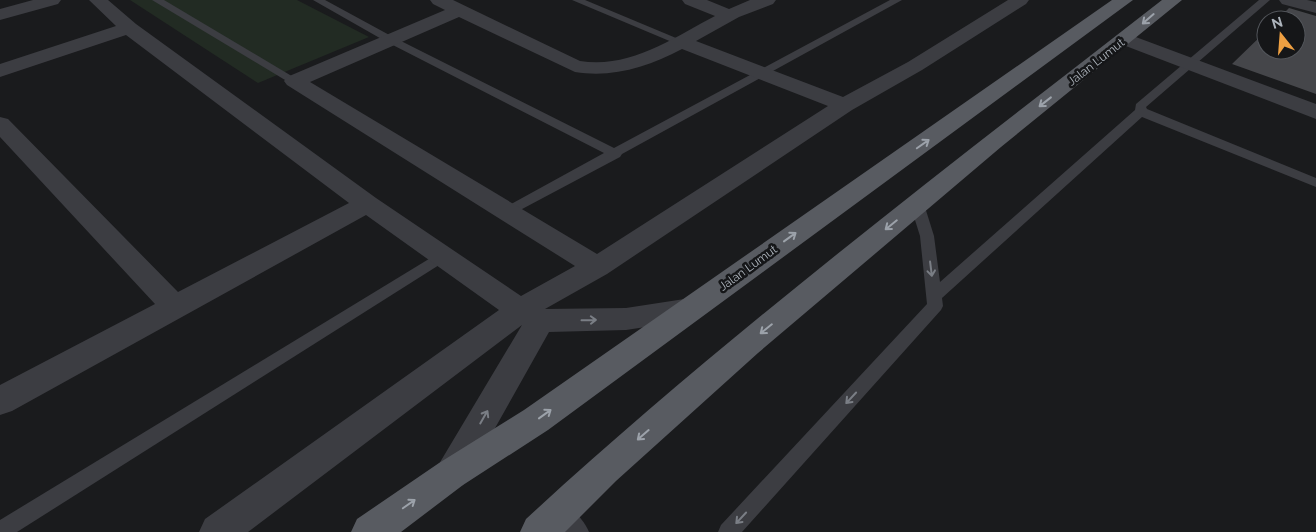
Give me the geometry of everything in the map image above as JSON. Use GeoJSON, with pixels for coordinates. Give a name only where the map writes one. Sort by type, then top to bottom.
{"type":"FeatureCollection","features":[{"type":"Feature","properties":{"kind":"main road","name":"Jalan Lumut"},"geometry":{"type":"LineString","coordinates":[[370,532],[451,474],[536,420],[1124,0]]}},
{"type":"Feature","properties":{"kind":"main road","name":"Jalan Lumut"},"geometry":{"type":"LineString","coordinates":[[539,532],[604,470],[747,344],[993,142],[1173,0]]}},
{"type":"Feature","properties":{"kind":"street"},"geometry":{"type":"LineString","coordinates":[[0,15],[52,0]]}},
{"type":"Feature","properties":{"kind":"street"},"geometry":{"type":"LineString","coordinates":[[98,0],[128,28],[367,204],[530,316],[626,319],[691,309]]}},
{"type":"Feature","properties":{"kind":"street"},"geometry":{"type":"LineString","coordinates":[[439,0],[575,66],[598,69],[623,66],[683,43],[729,15],[767,0]]}},
{"type":"Feature","properties":{"kind":"street"},"geometry":{"type":"LineString","coordinates":[[691,0],[729,15]]}},
{"type":"Feature","properties":{"kind":"street"},"geometry":{"type":"LineString","coordinates":[[218,532],[530,316],[597,267],[844,106],[915,66],[1020,0]]}},
{"type":"Feature","properties":{"kind":"street"},"geometry":{"type":"LineString","coordinates":[[1288,0],[1316,8]]}},
{"type":"Feature","properties":{"kind":"street"},"geometry":{"type":"LineString","coordinates":[[294,81],[459,10]]}},
{"type":"Feature","properties":{"kind":"street"},"geometry":{"type":"LineString","coordinates":[[0,71],[128,28]]}},
{"type":"Feature","properties":{"kind":"street"},"geometry":{"type":"LineString","coordinates":[[1125,39],[1316,112]]}},
{"type":"Feature","properties":{"kind":"street"},"geometry":{"type":"LineString","coordinates":[[683,43],[844,106]]}},
{"type":"Feature","properties":{"kind":"street"},"geometry":{"type":"LineString","coordinates":[[294,81],[597,267]]}},
{"type":"Feature","properties":{"kind":"street"},"geometry":{"type":"LineString","coordinates":[[0,124],[174,306]]}},
{"type":"Feature","properties":{"kind":"street"},"geometry":{"type":"LineString","coordinates":[[0,401],[367,204]]}},
{"type":"Feature","properties":{"kind":"street"},"geometry":{"type":"LineString","coordinates":[[451,474],[530,316]]}},
{"type":"Feature","properties":{"kind":"lane"},"geometry":{"type":"LineString","coordinates":[[157,0],[294,81]]}},
{"type":"Feature","properties":{"kind":"lane"},"geometry":{"type":"LineString","coordinates":[[318,0],[389,39],[616,154]]}},
{"type":"Feature","properties":{"kind":"lane"},"geometry":{"type":"LineString","coordinates":[[577,0],[683,43]]}},
{"type":"Feature","properties":{"kind":"lane"},"geometry":{"type":"LineString","coordinates":[[507,212],[897,0]]}},
{"type":"Feature","properties":{"kind":"lane"},"geometry":{"type":"LineString","coordinates":[[1141,111],[1140,106],[1265,0]]}},
{"type":"Feature","properties":{"kind":"lane"},"geometry":{"type":"LineString","coordinates":[[1141,111],[1149,116],[1316,183]]}},
{"type":"Feature","properties":{"kind":"lane"},"geometry":{"type":"LineString","coordinates":[[934,296],[1141,111]]}},
{"type":"Feature","properties":{"kind":"lane"},"geometry":{"type":"LineString","coordinates":[[728,532],[935,306],[927,236],[917,204]]}},
{"type":"Feature","properties":{"kind":"lane"},"geometry":{"type":"LineString","coordinates":[[0,531],[442,256]]}},
{"type":"Feature","properties":{"kind":"lane"},"geometry":{"type":"LineString","coordinates":[[560,512],[579,532]]}},
{"type":"Feature","properties":{"kind":"shaded area"},"geometry":{"type":"Polygon","coordinates":[[[130,0],[297,0],[369,37],[258,83],[130,0]]]}},
{"type":"Feature","properties":{"kind":"building"},"geometry":{"type":"Polygon","coordinates":[[[1306,13],[1316,16],[1316,94],[1232,64],[1256,41],[1256,60],[1306,60],[1306,13]]]}}]}
